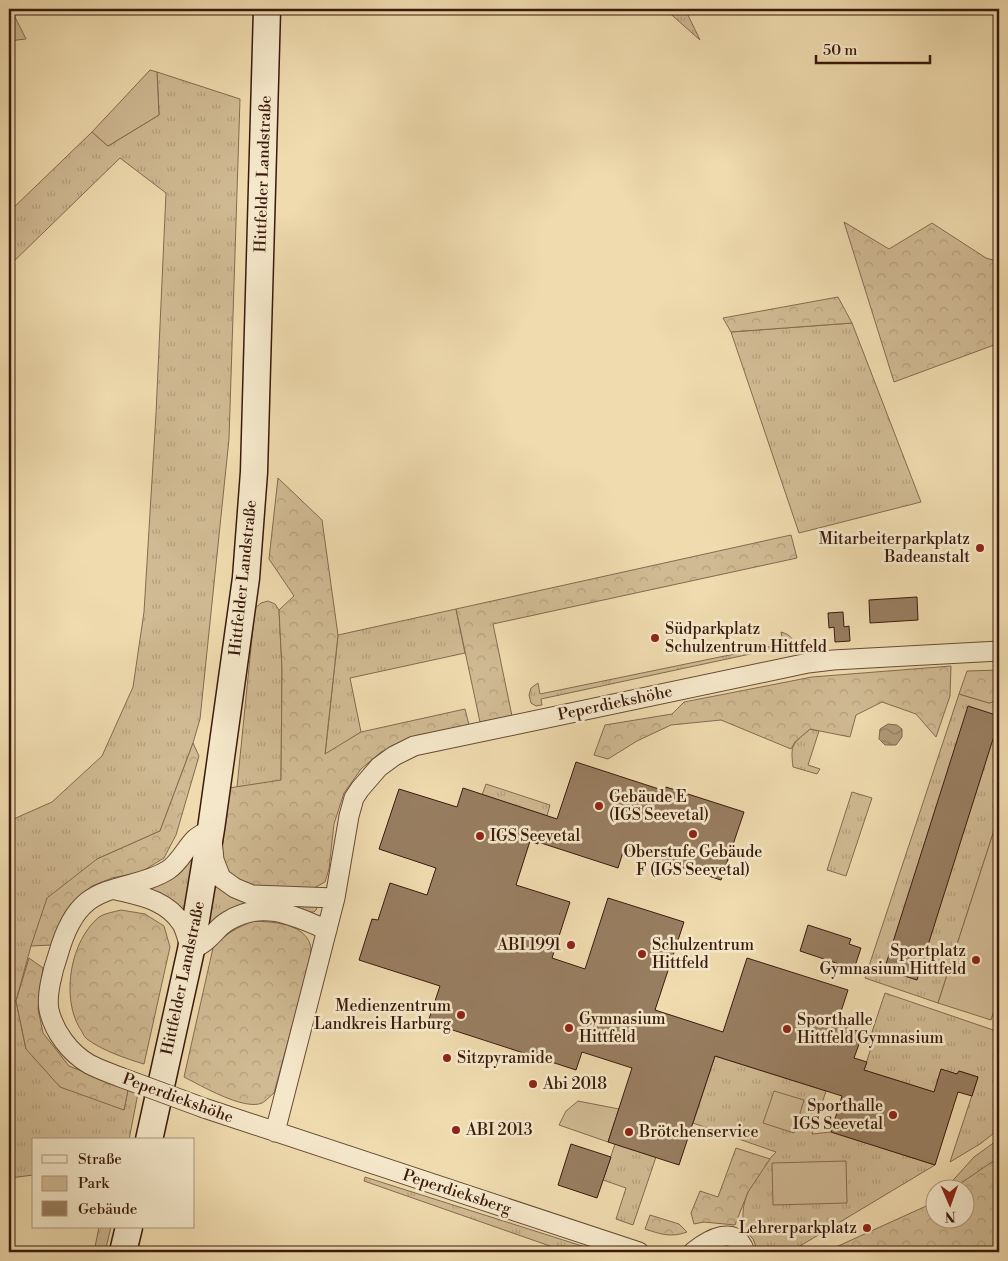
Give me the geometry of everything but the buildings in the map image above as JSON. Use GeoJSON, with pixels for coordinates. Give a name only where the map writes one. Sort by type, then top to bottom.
{"type":"FeatureCollection","features":[{"type":"Feature","properties":{"kind":"main road","name":"Hittfelder Landstraße"},"geometry":{"type":"LineString","coordinates":[[148,1138],[191,950],[211,829],[246,578],[254,472],[267,9]]}},
{"type":"Feature","properties":{"kind":"main road"},"geometry":{"type":"LineString","coordinates":[[123,1252],[129,1228]]}},
{"type":"Feature","properties":{"kind":"street","name":"Peperdiekshöhe"},"geometry":{"type":"LineString","coordinates":[[211,829],[196,838],[181,858],[169,869],[151,879],[99,894],[85,904],[74,918],[62,941],[52,975],[48,1009],[55,1028],[68,1047],[88,1064],[204,1108],[275,1132],[335,898],[349,816],[354,798],[379,767],[394,756],[414,746],[808,663],[999,651]]}},
{"type":"Feature","properties":{"kind":"street"},"geometry":{"type":"LineString","coordinates":[[211,829],[214,860],[221,878],[235,888],[252,894],[335,898]]}},
{"type":"Feature","properties":{"kind":"street"},"geometry":{"type":"LineString","coordinates":[[115,889],[144,896],[172,911],[183,925],[191,950],[207,940],[229,920],[251,911],[284,913],[327,930]]}},
{"type":"Feature","properties":{"kind":"street","name":"Peperdieksberg"},"geometry":{"type":"LineString","coordinates":[[275,1132],[639,1252]]}},
{"type":"Feature","properties":{"kind":"street"},"geometry":{"type":"LineString","coordinates":[[692,1252],[704,1243],[717,1237],[726,1236],[739,1241],[745,1252]]}},
{"type":"Feature","properties":{"kind":"green space"},"geometry":{"type":"Polygon","coordinates":[[[9,9],[11,9],[26,39],[9,41],[9,9]]]}},
{"type":"Feature","properties":{"kind":"green space"},"geometry":{"type":"Polygon","coordinates":[[[665,9],[685,9],[700,40],[665,9]]]}},
{"type":"Feature","properties":{"kind":"green space"},"geometry":{"type":"Polygon","coordinates":[[[150,70],[157,72],[159,115],[108,146],[92,132],[150,70]]]}},
{"type":"Feature","properties":{"kind":"green space"},"geometry":{"type":"Polygon","coordinates":[[[157,72],[240,99],[229,439],[200,719],[160,831],[97,859],[31,946],[16,1001],[26,1049],[124,1110],[128,1090],[138,1093],[129,1138],[32,1138],[32,1175],[9,1178],[9,821],[52,802],[102,756],[133,687],[144,612],[156,414],[166,193],[120,158],[9,266],[9,212],[92,132],[108,146],[159,115],[157,72]]]}},
{"type":"Feature","properties":{"kind":"green space"},"geometry":{"type":"Polygon","coordinates":[[[844,222],[889,249],[932,223],[986,258],[999,262],[999,336],[994,345],[894,382],[844,222]]]}},
{"type":"Feature","properties":{"kind":"green space"},"geometry":{"type":"Polygon","coordinates":[[[838,297],[852,323],[731,332],[723,318],[838,297]]]}},
{"type":"Feature","properties":{"kind":"green space"},"geometry":{"type":"Polygon","coordinates":[[[852,323],[921,502],[799,533],[731,332],[852,323]]]}},
{"type":"Feature","properties":{"kind":"green space"},"geometry":{"type":"Polygon","coordinates":[[[278,478],[322,520],[338,635],[325,754],[361,732],[465,709],[469,725],[411,738],[381,752],[361,769],[344,793],[334,824],[329,869],[325,882],[312,889],[254,888],[226,874],[221,859],[229,788],[281,780],[282,669],[279,610],[294,596],[269,559],[278,478]]]}},
{"type":"Feature","properties":{"kind":"green space"},"geometry":{"type":"Polygon","coordinates":[[[791,535],[797,558],[493,624],[512,716],[480,722],[456,609],[791,535]]]}},
{"type":"Feature","properties":{"kind":"green space"},"geometry":{"type":"Polygon","coordinates":[[[268,601],[275,604],[279,610],[282,669],[281,781],[237,787],[255,608],[261,603],[268,601]]]}},
{"type":"Feature","properties":{"kind":"green space"},"geometry":{"type":"Polygon","coordinates":[[[456,609],[465,653],[350,678],[361,732],[325,755],[338,635],[456,609]]]}},
{"type":"Feature","properties":{"kind":"green space"},"geometry":{"type":"Polygon","coordinates":[[[781,632],[787,634],[792,640],[795,649],[791,653],[785,654],[783,647],[541,699],[542,705],[536,706],[531,703],[529,695],[531,688],[538,683],[540,694],[783,644],[781,632]]]}},
{"type":"Feature","properties":{"kind":"green space"},"geometry":{"type":"Polygon","coordinates":[[[951,666],[950,696],[936,737],[916,714],[882,702],[856,715],[850,737],[810,729],[795,742],[791,749],[721,720],[671,725],[637,741],[608,759],[594,755],[605,725],[672,714],[684,702],[812,677],[951,666]]]}},
{"type":"Feature","properties":{"kind":"green space"},"geometry":{"type":"Polygon","coordinates":[[[999,670],[999,700],[989,703],[959,694],[967,671],[999,670]]]}},
{"type":"Feature","properties":{"kind":"green space"},"geometry":{"type":"Polygon","coordinates":[[[959,694],[989,703],[999,700],[999,815],[938,1003],[865,978],[959,694]]]}},
{"type":"Feature","properties":{"kind":"green space"},"geometry":{"type":"Polygon","coordinates":[[[810,729],[819,731],[808,765],[820,769],[817,774],[793,767],[792,753],[794,745],[810,729]]]}},
{"type":"Feature","properties":{"kind":"green space"},"geometry":{"type":"Polygon","coordinates":[[[193,743],[199,756],[176,835],[164,858],[141,872],[112,878],[92,886],[78,897],[64,914],[52,945],[31,946],[47,898],[97,859],[160,831],[193,743]]]}},
{"type":"Feature","properties":{"kind":"green space"},"geometry":{"type":"Polygon","coordinates":[[[486,784],[550,805],[547,816],[482,795],[486,784]]]}},
{"type":"Feature","properties":{"kind":"green space"},"geometry":{"type":"Polygon","coordinates":[[[852,792],[872,798],[846,876],[827,870],[852,792]]]}},
{"type":"Feature","properties":{"kind":"green space","name":"Sportplatz Gymnasium Hittfeld"},"geometry":{"type":"Polygon","coordinates":[[[999,815],[999,1005],[996,1004],[991,1020],[938,1003],[999,815]]]}},
{"type":"Feature","properties":{"kind":"green space"},"geometry":{"type":"Polygon","coordinates":[[[197,850],[187,917],[138,889],[197,850]]]}},
{"type":"Feature","properties":{"kind":"green space"},"geometry":{"type":"Polygon","coordinates":[[[215,878],[315,905],[317,909],[314,912],[308,912],[249,904],[225,912],[207,928],[215,878]]]}},
{"type":"Feature","properties":{"kind":"green space"},"geometry":{"type":"Polygon","coordinates":[[[121,910],[145,914],[164,926],[170,947],[144,1064],[122,1057],[86,1038],[79,1027],[71,1000],[70,984],[72,969],[82,939],[89,927],[99,917],[121,910]]]}},
{"type":"Feature","properties":{"kind":"green space"},"geometry":{"type":"Polygon","coordinates":[[[255,921],[286,925],[301,932],[310,944],[311,956],[274,1093],[262,1103],[254,1105],[222,1096],[184,1077],[213,948],[232,932],[255,921]]]}},
{"type":"Feature","properties":{"kind":"green space"},"geometry":{"type":"Polygon","coordinates":[[[29,958],[43,968],[38,1009],[43,1033],[69,1066],[128,1090],[124,1110],[60,1087],[26,1049],[16,1001],[29,958]]]}},
{"type":"Feature","properties":{"kind":"green space"},"geometry":{"type":"Polygon","coordinates":[[[885,993],[999,1032],[999,1129],[980,1144],[950,1162],[978,1077],[959,1071],[934,1092],[864,1070],[871,1048],[867,1047],[885,993]]]}},
{"type":"Feature","properties":{"kind":"green space"},"geometry":{"type":"Polygon","coordinates":[[[715,1056],[826,1091],[812,1134],[831,1132],[935,1165],[795,1249],[782,1252],[758,1252],[753,1239],[744,1229],[744,1206],[754,1180],[776,1152],[693,1123],[715,1056]]]}},
{"type":"Feature","properties":{"kind":"green space"},"geometry":{"type":"Polygon","coordinates":[[[774,1091],[804,1100],[794,1133],[763,1123],[774,1091]]]}},
{"type":"Feature","properties":{"kind":"green space"},"geometry":{"type":"Polygon","coordinates":[[[578,1101],[619,1109],[608,1142],[559,1125],[566,1111],[578,1101]]]}},
{"type":"Feature","properties":{"kind":"green space"},"geometry":{"type":"Polygon","coordinates":[[[999,1139],[999,1162],[973,1178],[955,1178],[974,1157],[999,1139]]]}},
{"type":"Feature","properties":{"kind":"green space"},"geometry":{"type":"Polygon","coordinates":[[[615,1144],[656,1157],[633,1225],[616,1219],[626,1188],[603,1180],[615,1144]]]}},
{"type":"Feature","properties":{"kind":"green space"},"geometry":{"type":"Polygon","coordinates":[[[736,1148],[770,1159],[748,1192],[735,1225],[704,1222],[694,1224],[691,1213],[700,1191],[718,1197],[736,1148]]]}},
{"type":"Feature","properties":{"kind":"green space"},"geometry":{"type":"Polygon","coordinates":[[[999,1157],[999,1252],[825,1252],[926,1206],[926,1228],[976,1228],[976,1178],[969,1178],[999,1157]]]}},
{"type":"Feature","properties":{"kind":"green space"},"geometry":{"type":"Polygon","coordinates":[[[846,1161],[847,1203],[773,1205],[772,1163],[846,1161]]]}},
{"type":"Feature","properties":{"kind":"green space"},"geometry":{"type":"Polygon","coordinates":[[[365,1177],[601,1252],[567,1252],[364,1181],[365,1177]]]}},
{"type":"Feature","properties":{"kind":"green space"},"geometry":{"type":"Polygon","coordinates":[[[650,1215],[679,1224],[687,1232],[671,1235],[645,1229],[650,1215]]]}},
{"type":"Feature","properties":{"kind":"green space"},"geometry":{"type":"Polygon","coordinates":[[[99,1228],[111,1228],[105,1252],[94,1252],[99,1228]]]}},
{"type":"Feature","properties":{"kind":"water"},"geometry":{"type":"Polygon","coordinates":[[[888,724],[897,725],[902,729],[902,737],[896,745],[885,745],[879,739],[880,729],[888,724]]]}},
{"type":"Feature","properties":{"kind":"place","name":"Mitarbeiterparkplatz Badeanstalt"},"geometry":{"type":"Point","coordinates":[980,548]}},
{"type":"Feature","properties":{"kind":"place","name":"Südparkplatz Schulzentrum Hittfeld"},"geometry":{"type":"Point","coordinates":[655,638]}},
{"type":"Feature","properties":{"kind":"place","name":"Gebäude E (IGS Seevetal)"},"geometry":{"type":"Point","coordinates":[599,806]}},
{"type":"Feature","properties":{"kind":"place","name":"Oberstufe Gebäude F (IGS Seevetal)"},"geometry":{"type":"Point","coordinates":[693,834]}},
{"type":"Feature","properties":{"kind":"place","name":"IGS Seevetal"},"geometry":{"type":"Point","coordinates":[480,836]}},
{"type":"Feature","properties":{"kind":"place","name":"ABI 1991"},"geometry":{"type":"Point","coordinates":[571,945]}},
{"type":"Feature","properties":{"kind":"place","name":"Schulzentrum Hittfeld"},"geometry":{"type":"Point","coordinates":[642,954]}},
{"type":"Feature","properties":{"kind":"place","name":"Sportplatz Gymnasium Hittfeld"},"geometry":{"type":"Point","coordinates":[976,960]}},
{"type":"Feature","properties":{"kind":"place","name":"Medienzentrum Landkreis Harburg"},"geometry":{"type":"Point","coordinates":[461,1015]}},
{"type":"Feature","properties":{"kind":"place","name":"Gymnasium Hittfeld"},"geometry":{"type":"Point","coordinates":[569,1028]}},
{"type":"Feature","properties":{"kind":"place","name":"Sporthalle Hittfeld Gymnasium"},"geometry":{"type":"Point","coordinates":[787,1029]}},
{"type":"Feature","properties":{"kind":"place","name":"Sitzpyramide"},"geometry":{"type":"Point","coordinates":[447,1058]}},
{"type":"Feature","properties":{"kind":"place","name":"Abi 2018"},"geometry":{"type":"Point","coordinates":[533,1084]}},
{"type":"Feature","properties":{"kind":"place","name":"Sporthalle IGS Seevetal"},"geometry":{"type":"Point","coordinates":[893,1115]}},
{"type":"Feature","properties":{"kind":"place","name":"ABI 2013"},"geometry":{"type":"Point","coordinates":[456,1130]}},
{"type":"Feature","properties":{"kind":"place","name":"Brötchenservice"},"geometry":{"type":"Point","coordinates":[629,1132]}},
{"type":"Feature","properties":{"kind":"place","name":"Lehrerparkplatz"},"geometry":{"type":"Point","coordinates":[867,1228]}}]}
